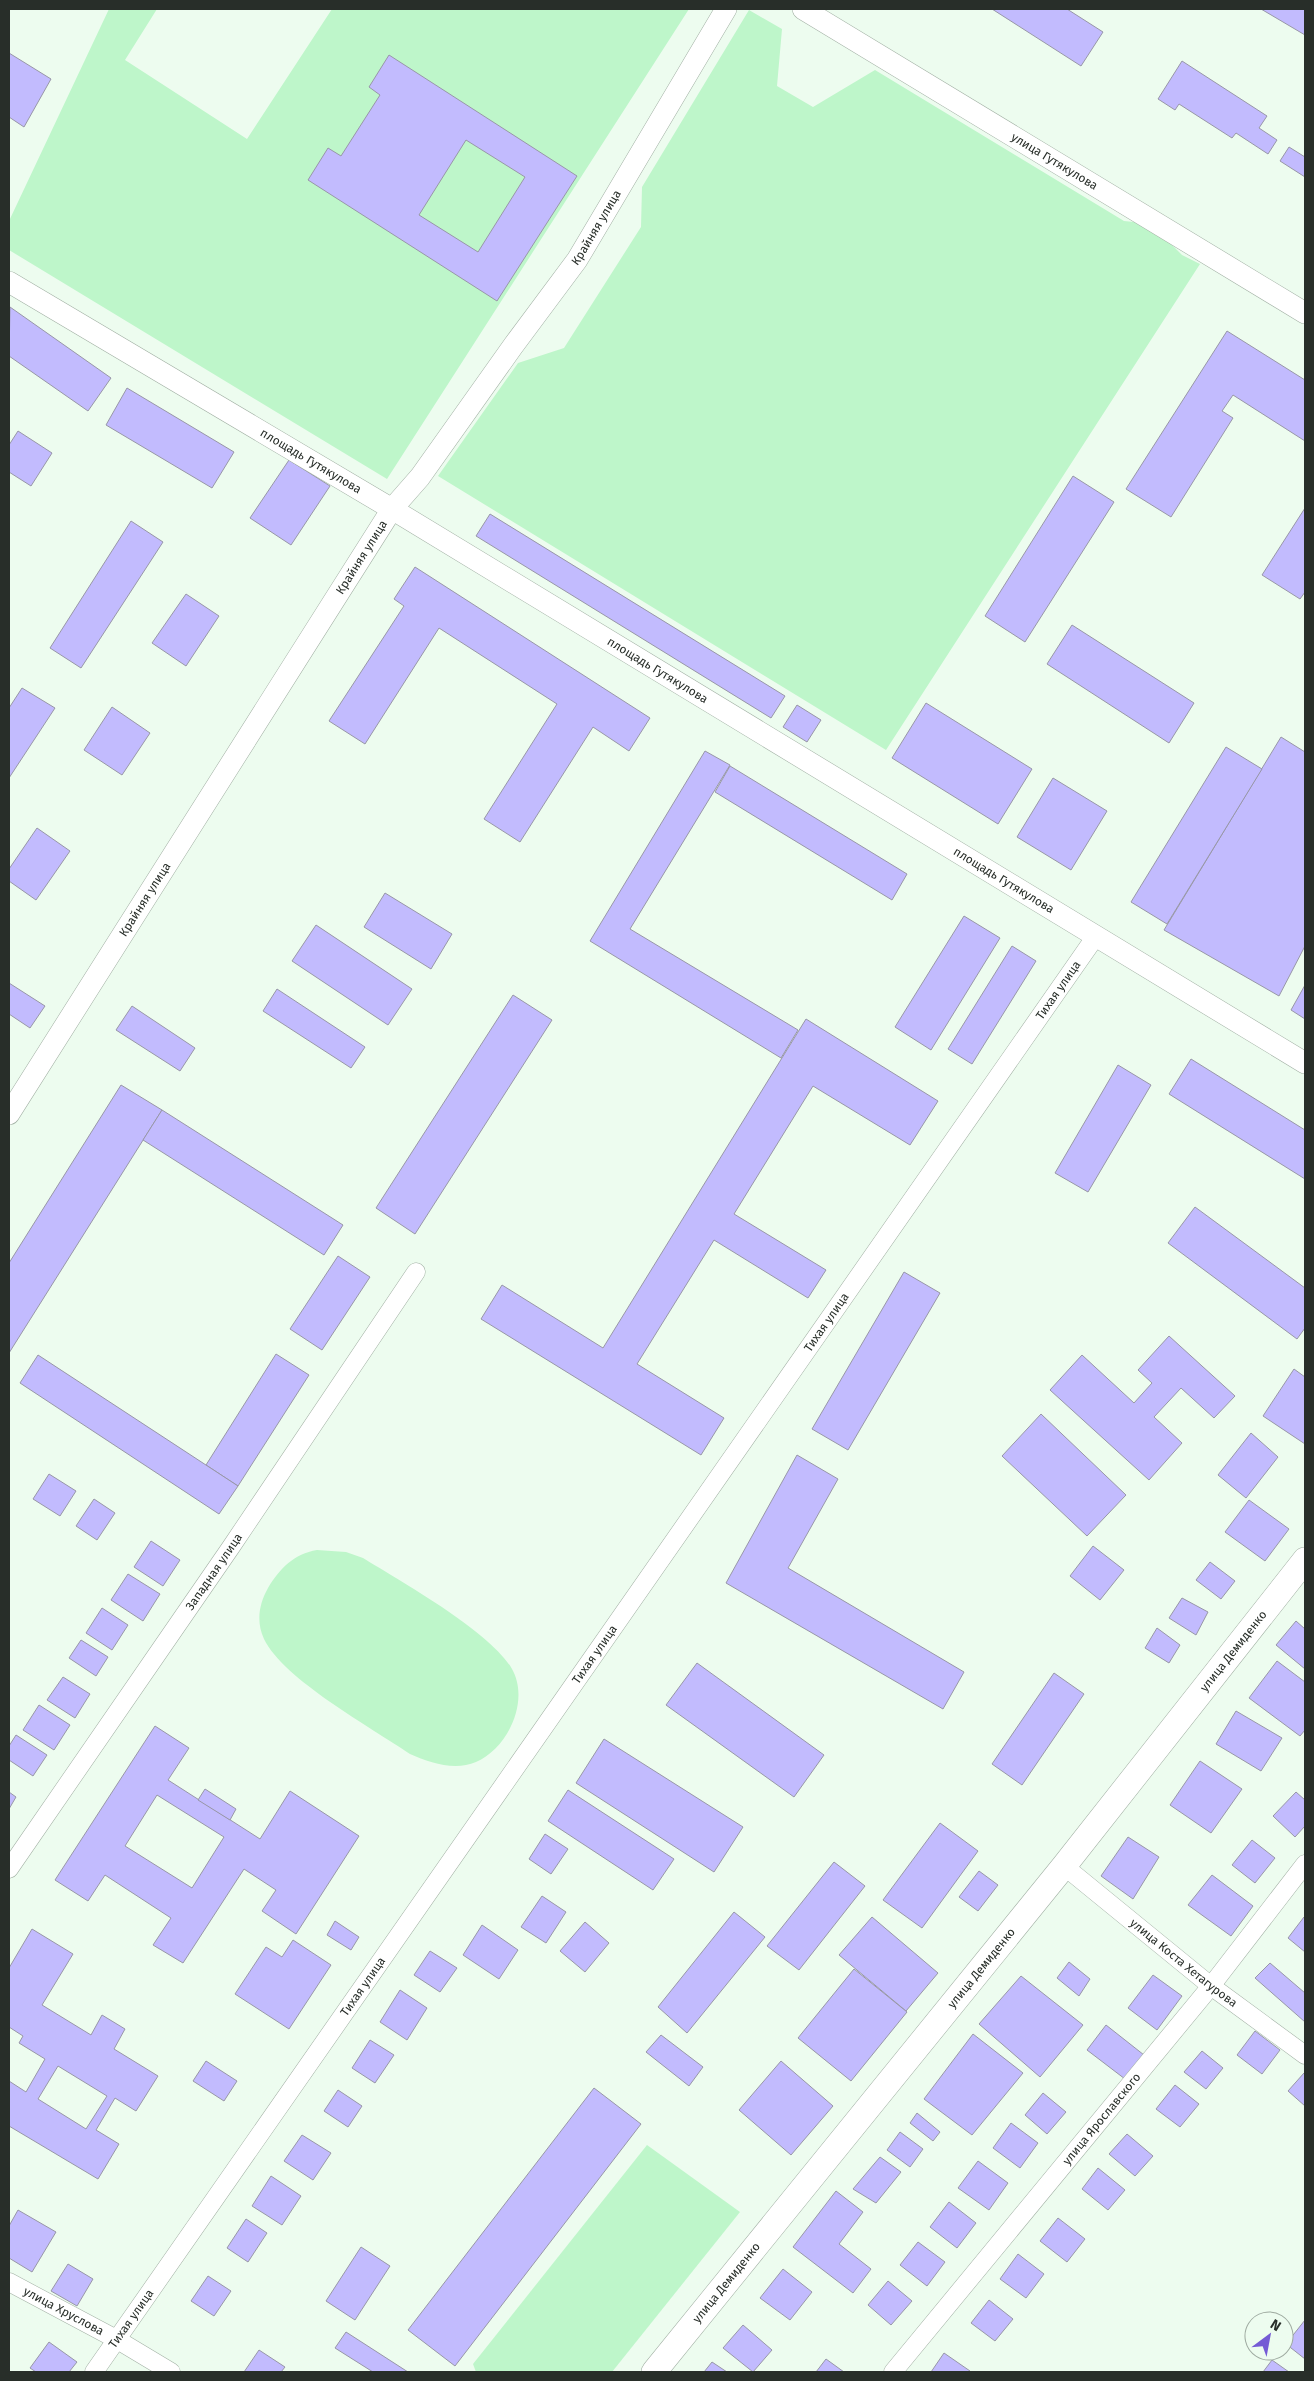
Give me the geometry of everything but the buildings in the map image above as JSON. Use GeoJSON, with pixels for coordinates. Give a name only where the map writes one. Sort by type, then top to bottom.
{"type":"FeatureCollection","features":[{"type":"Feature","properties":{"kind":"main road","name":"улица Демиденко"},"geometry":{"type":"LineString","coordinates":[[654,2372],[1064,1866],[1305,1560]]}},
{"type":"Feature","properties":{"kind":"street","name":"Крайняя улица"},"geometry":{"type":"LineString","coordinates":[[9,1114],[392,509],[420,477],[512,346],[577,260],[726,9]]}},
{"type":"Feature","properties":{"kind":"street","name":"улица Гутякулова"},"geometry":{"type":"LineString","coordinates":[[803,9],[1305,313]]}},
{"type":"Feature","properties":{"kind":"street","name":"площадь Гутякулова"},"geometry":{"type":"LineString","coordinates":[[9,282],[392,509],[1305,1063]]}},
{"type":"Feature","properties":{"kind":"street","name":"Тихая улица"},"geometry":{"type":"LineString","coordinates":[[94,2372],[1096,936]]}},
{"type":"Feature","properties":{"kind":"street","name":"Западная улица"},"geometry":{"type":"LineString","coordinates":[[9,1869],[231,1547],[416,1272]]}},
{"type":"Feature","properties":{"kind":"street","name":"улица Ярославского"},"geometry":{"type":"LineString","coordinates":[[894,2372],[1211,1986],[1305,1864]]}},
{"type":"Feature","properties":{"kind":"street","name":"улица Коста Хетагурова"},"geometry":{"type":"LineString","coordinates":[[1064,1866],[1211,1986],[1305,2055]]}},
{"type":"Feature","properties":{"kind":"street","name":"улица Хруслова"},"geometry":{"type":"LineString","coordinates":[[9,2282],[116,2339],[171,2372]]}},
{"type":"Feature","properties":{"kind":"green space"},"geometry":{"type":"Polygon","coordinates":[[[109,9],[157,9],[125,60],[247,139],[332,9],[689,9],[387,479],[9,250],[9,221],[109,9]]]}},
{"type":"Feature","properties":{"kind":"green space"},"geometry":{"type":"Polygon","coordinates":[[[749,10],[782,29],[777,86],[813,107],[875,70],[1124,221],[1144,223],[1161,234],[1182,255],[1200,264],[886,750],[438,476],[518,363],[564,348],[641,227],[642,187],[749,10]]]}},
{"type":"Feature","properties":{"kind":"green space"},"geometry":{"type":"Polygon","coordinates":[[[317,1550],[346,1552],[363,1558],[422,1594],[466,1624],[501,1655],[512,1669],[517,1682],[518,1695],[517,1709],[513,1722],[498,1746],[476,1762],[460,1766],[434,1763],[410,1754],[330,1702],[289,1670],[274,1654],[264,1639],[259,1620],[265,1594],[277,1574],[288,1563],[301,1555],[317,1550]]]}},
{"type":"Feature","properties":{"kind":"green space"},"geometry":{"type":"Polygon","coordinates":[[[647,2145],[740,2212],[612,2372],[476,2372],[473,2364],[647,2145]]]}}]}
